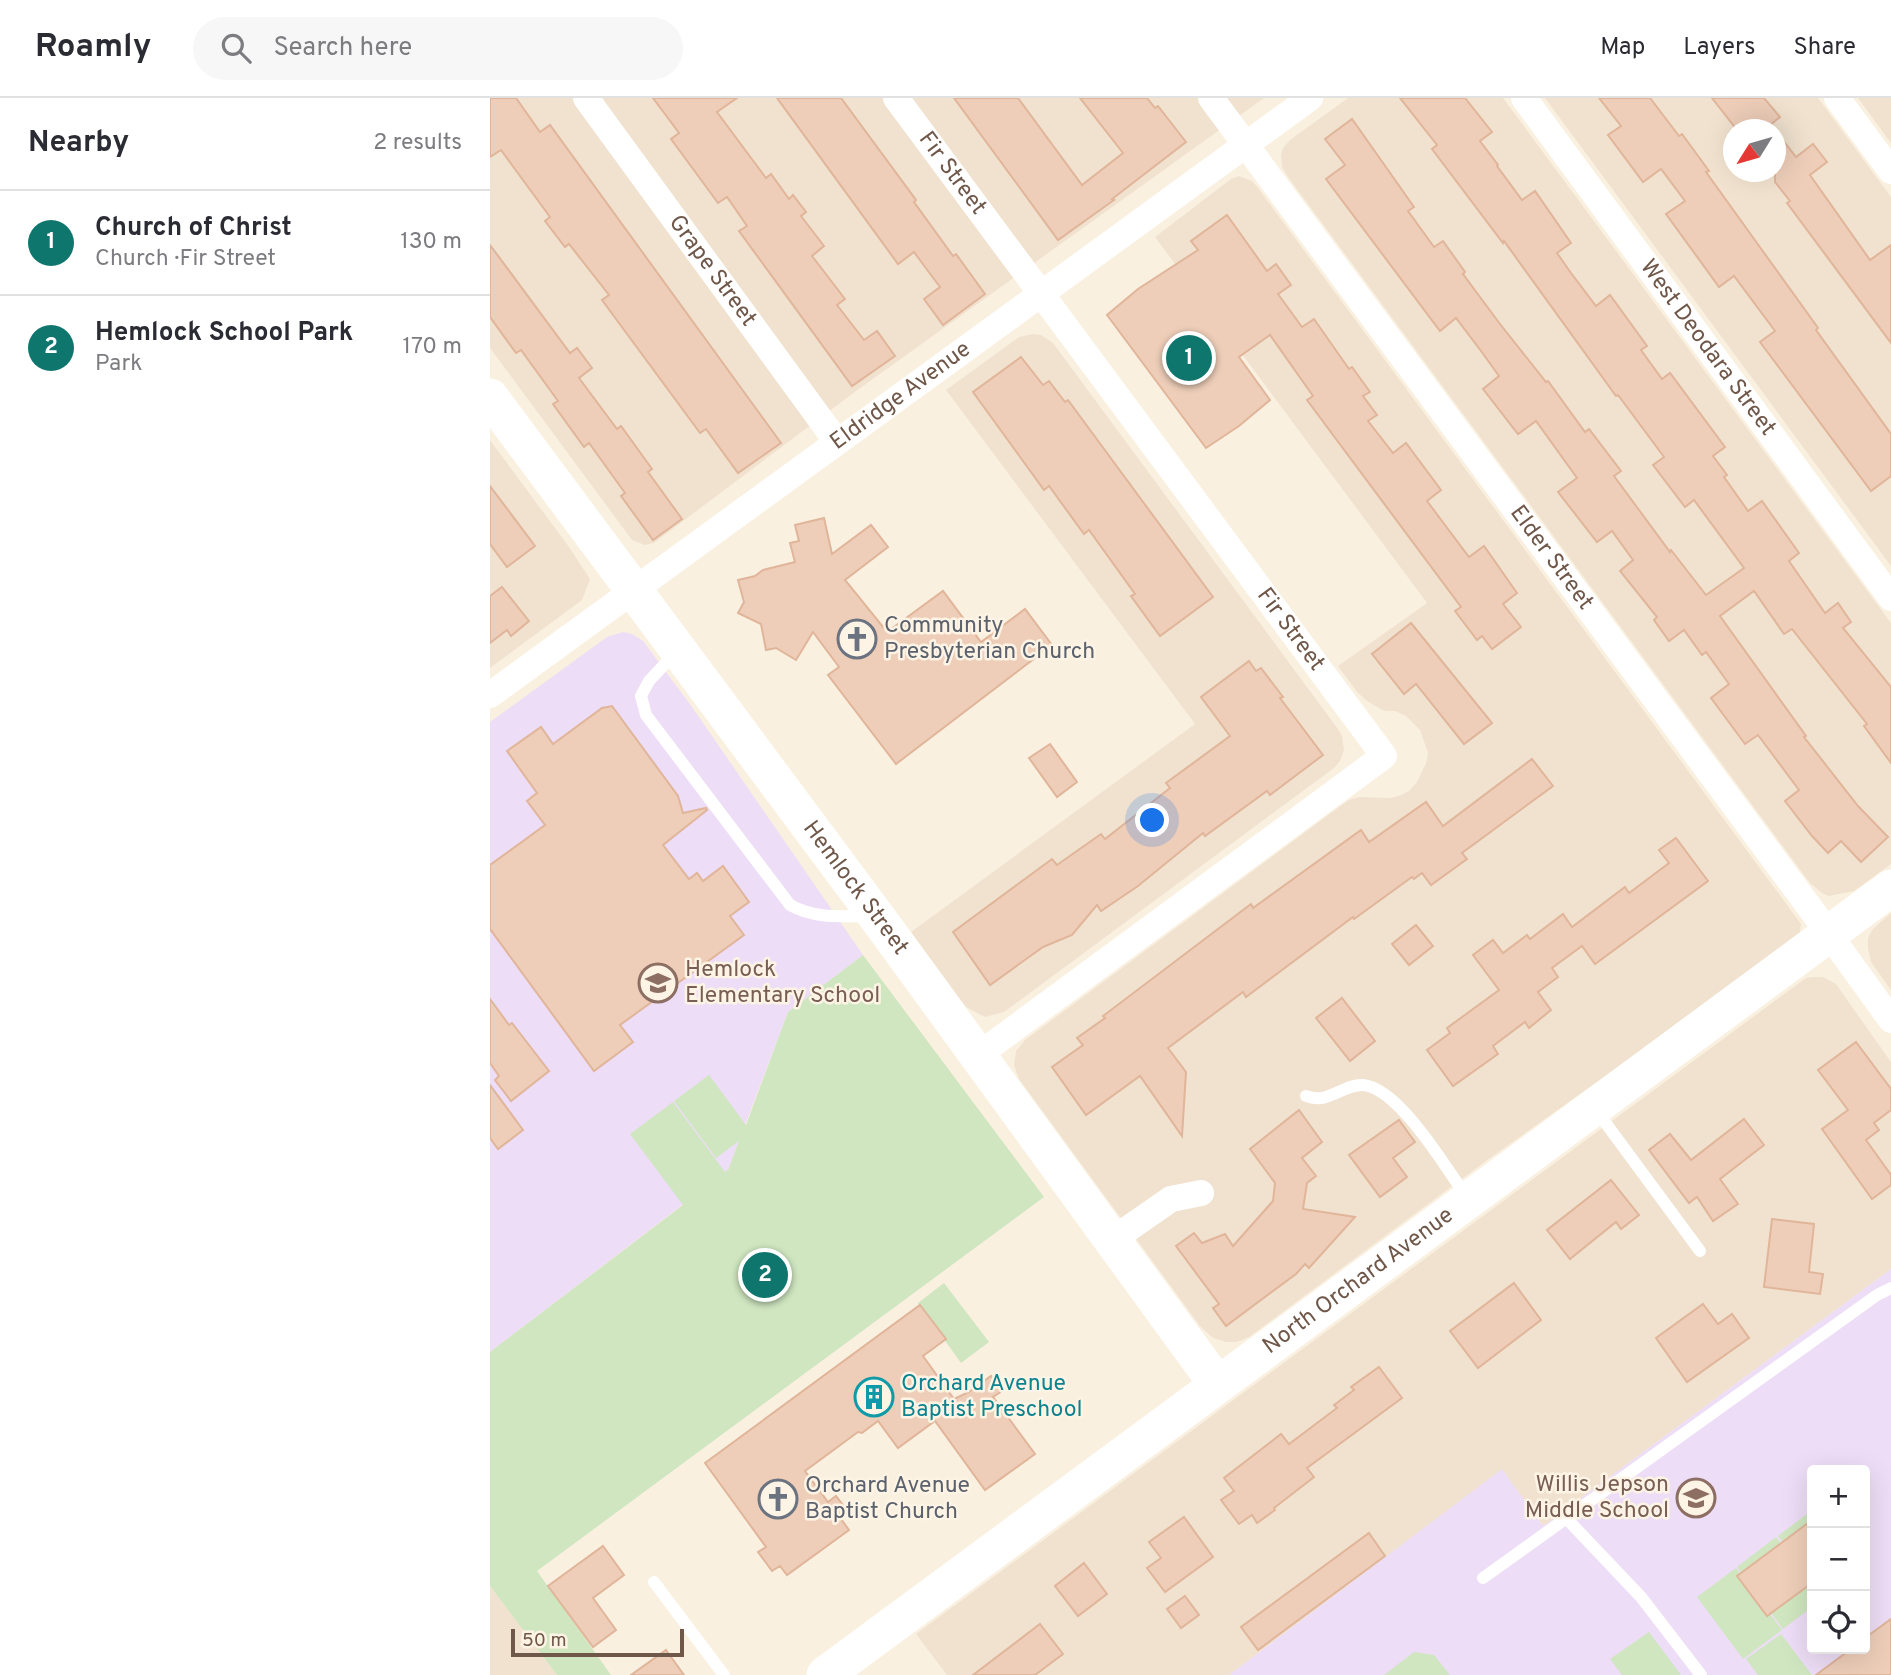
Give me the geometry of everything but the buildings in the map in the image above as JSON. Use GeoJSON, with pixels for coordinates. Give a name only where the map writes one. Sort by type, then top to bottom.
{"type":"FeatureCollection","features":[{"type":"Feature","properties":{"kind":"street","name":"Grape Street"},"geometry":{"type":"LineString","coordinates":[[586,98],[837,442]]}},
{"type":"Feature","properties":{"kind":"street","name":"Fir Street"},"geometry":{"type":"LineString","coordinates":[[896,98],[1384,756],[977,1056]]}},
{"type":"Feature","properties":{"kind":"street","name":"Elder Street"},"geometry":{"type":"LineString","coordinates":[[1211,98],[1891,1020]]}},
{"type":"Feature","properties":{"kind":"street","name":"Eldridge Avenue"},"geometry":{"type":"LineString","coordinates":[[490,695],[1310,98]]}},
{"type":"Feature","properties":{"kind":"street","name":"West Deodara Street"},"geometry":{"type":"LineString","coordinates":[[1524,98],[1891,598]]}},
{"type":"Feature","properties":{"kind":"street"},"geometry":{"type":"LineString","coordinates":[[1837,98],[1891,171]]}},
{"type":"Feature","properties":{"kind":"street","name":"Hemlock Street"},"geometry":{"type":"LineString","coordinates":[[490,397],[875,915],[1217,1384]]}},
{"type":"Feature","properties":{"kind":"street","name":"North Orchard Avenue"},"geometry":{"type":"LineString","coordinates":[[825,1675],[1891,888]]}},
{"type":"Feature","properties":{"kind":"street"},"geometry":{"type":"LineString","coordinates":[[1112,1240],[1171,1199],[1201,1193]]}},
{"type":"Feature","properties":{"kind":"lane"},"geometry":{"type":"LineString","coordinates":[[677,651],[649,681],[641,696],[646,715],[790,905],[804,912],[828,916],[875,915]]}},
{"type":"Feature","properties":{"kind":"lane"},"geometry":{"type":"LineString","coordinates":[[1306,1096],[1323,1099],[1352,1086],[1366,1085],[1378,1089],[1410,1118],[1468,1199]]}},
{"type":"Feature","properties":{"kind":"lane"},"geometry":{"type":"LineString","coordinates":[[1594,1107],[1700,1251]]}},
{"type":"Feature","properties":{"kind":"lane"},"geometry":{"type":"LineString","coordinates":[[1483,1578],[1866,1303],[1891,1288]]}},
{"type":"Feature","properties":{"kind":"lane"},"geometry":{"type":"LineString","coordinates":[[1566,1518],[1641,1597],[1701,1675]]}},
{"type":"Feature","properties":{"kind":"lane"},"geometry":{"type":"LineString","coordinates":[[654,1582],[724,1675]]}},
{"type":"Feature","properties":{"kind":"shaded area"},"geometry":{"type":"Polygon","coordinates":[[[490,98],[1264,98],[852,394],[654,543],[645,545],[632,540],[490,348],[490,98]]]}},
{"type":"Feature","properties":{"kind":"shaded area"},"geometry":{"type":"Polygon","coordinates":[[[1348,98],[1503,98],[1891,623],[1891,864],[1854,891],[1829,896],[1810,883],[1288,177],[1282,167],[1283,148],[1348,98]]]}},
{"type":"Feature","properties":{"kind":"shaded area"},"geometry":{"type":"Polygon","coordinates":[[[1545,98],[1818,98],[1891,197],[1891,566],[1545,98]]]}},
{"type":"Feature","properties":{"kind":"shaded area"},"geometry":{"type":"Polygon","coordinates":[[[1858,98],[1891,98],[1891,143],[1858,98]]]}},
{"type":"Feature","properties":{"kind":"shaded area"},"geometry":{"type":"Polygon","coordinates":[[[1239,176],[1252,181],[1258,188],[1801,924],[1800,932],[1788,946],[1490,1158],[1249,1337],[1237,1342],[1226,1342],[1213,1338],[1200,1326],[1019,1079],[1014,1065],[1016,1051],[1025,1040],[1335,810],[1349,800],[1360,797],[1391,798],[1409,791],[1417,782],[1426,763],[1428,753],[1420,730],[1406,716],[1395,711],[1384,711],[1367,701],[1338,666],[1427,603],[1155,237],[1231,179],[1239,176]]]}},
{"type":"Feature","properties":{"kind":"shaded area"},"geometry":{"type":"Polygon","coordinates":[[[1041,335],[1053,343],[1338,729],[1344,750],[1334,768],[1004,1012],[985,1017],[966,1007],[911,932],[1195,724],[946,390],[1019,337],[1041,335]]]}},
{"type":"Feature","properties":{"kind":"shaded area"},"geometry":{"type":"Polygon","coordinates":[[[490,440],[590,579],[582,600],[490,668],[490,440]]]}},
{"type":"Feature","properties":{"kind":"shaded area","name":"Hemlock Elementary School"},"geometry":{"type":"Polygon","coordinates":[[[623,632],[643,641],[692,707],[863,955],[788,1012],[728,1170],[490,1352],[490,722],[607,637],[623,632]]]}},
{"type":"Feature","properties":{"kind":"shaded area"},"geometry":{"type":"Polygon","coordinates":[[[1891,913],[1891,990],[1871,962],[1868,938],[1873,929],[1891,913]]]}},
{"type":"Feature","properties":{"kind":"shaded area"},"geometry":{"type":"Polygon","coordinates":[[[1823,977],[1836,984],[1891,1062],[1891,1269],[1543,1526],[1502,1470],[1229,1675],[947,1675],[916,1634],[1806,978],[1823,977]]]}},
{"type":"Feature","properties":{"kind":"shaded area","name":"Willis Jepson Middle School"},"geometry":{"type":"Polygon","coordinates":[[[1891,1269],[1891,1675],[1229,1675],[1502,1469],[1543,1526],[1891,1269]]]}},
{"type":"Feature","properties":{"kind":"shaded area"},"geometry":{"type":"Polygon","coordinates":[[[490,1586],[557,1675],[490,1675],[490,1586]]]}},
{"type":"Feature","properties":{"kind":"green space"},"geometry":{"type":"Polygon","coordinates":[[[863,955],[1044,1197],[537,1571],[611,1675],[557,1675],[490,1586],[490,1352],[683,1205],[630,1134],[673,1102],[725,1172],[728,1170],[739,1141],[716,1158],[674,1101],[709,1075],[746,1125],[788,1012],[863,955]]]}},
{"type":"Feature","properties":{"kind":"green space"},"geometry":{"type":"Polygon","coordinates":[[[944,1283],[989,1342],[961,1363],[918,1303],[944,1283]]]}},
{"type":"Feature","properties":{"kind":"green space"},"geometry":{"type":"Polygon","coordinates":[[[1807,1514],[1807,1574],[1778,1536],[1807,1514]]]}},
{"type":"Feature","properties":{"kind":"green space"},"geometry":{"type":"Polygon","coordinates":[[[1776,1537],[1807,1579],[1807,1611],[1783,1629],[1737,1567],[1776,1537]]]}},
{"type":"Feature","properties":{"kind":"green space"},"geometry":{"type":"Polygon","coordinates":[[[1736,1568],[1782,1630],[1743,1659],[1697,1597],[1736,1568]]]}},
{"type":"Feature","properties":{"kind":"green space"},"geometry":{"type":"Polygon","coordinates":[[[1649,1632],[1681,1675],[1622,1675],[1610,1659],[1649,1632]]]}},
{"type":"Feature","properties":{"kind":"green space"},"geometry":{"type":"Polygon","coordinates":[[[1781,1634],[1812,1675],[1758,1675],[1746,1659],[1781,1634]]]}},
{"type":"Feature","properties":{"kind":"green space"},"geometry":{"type":"Polygon","coordinates":[[[1414,1652],[1434,1655],[1450,1675],[1384,1675],[1414,1652]]]}},
{"type":"Feature","properties":{"kind":"place","name":"Church of Christ"},"geometry":{"type":"Point","coordinates":[1189,358]}},
{"type":"Feature","properties":{"kind":"place","name":"Community Presbyterian Church"},"geometry":{"type":"Point","coordinates":[857,639]}},
{"type":"Feature","properties":{"kind":"place","name":"Hemlock Elementary School"},"geometry":{"type":"Point","coordinates":[658,983]}},
{"type":"Feature","properties":{"kind":"place","name":"Hemlock School Park"},"geometry":{"type":"Point","coordinates":[765,1275]}},
{"type":"Feature","properties":{"kind":"place","name":"Orchard Avenue Baptist Preschool"},"geometry":{"type":"Point","coordinates":[874,1397]}},
{"type":"Feature","properties":{"kind":"place","name":"Willis Jepson Middle School"},"geometry":{"type":"Point","coordinates":[1696,1498]}},
{"type":"Feature","properties":{"kind":"place","name":"Orchard Avenue Baptist Church"},"geometry":{"type":"Point","coordinates":[778,1499]}}]}
